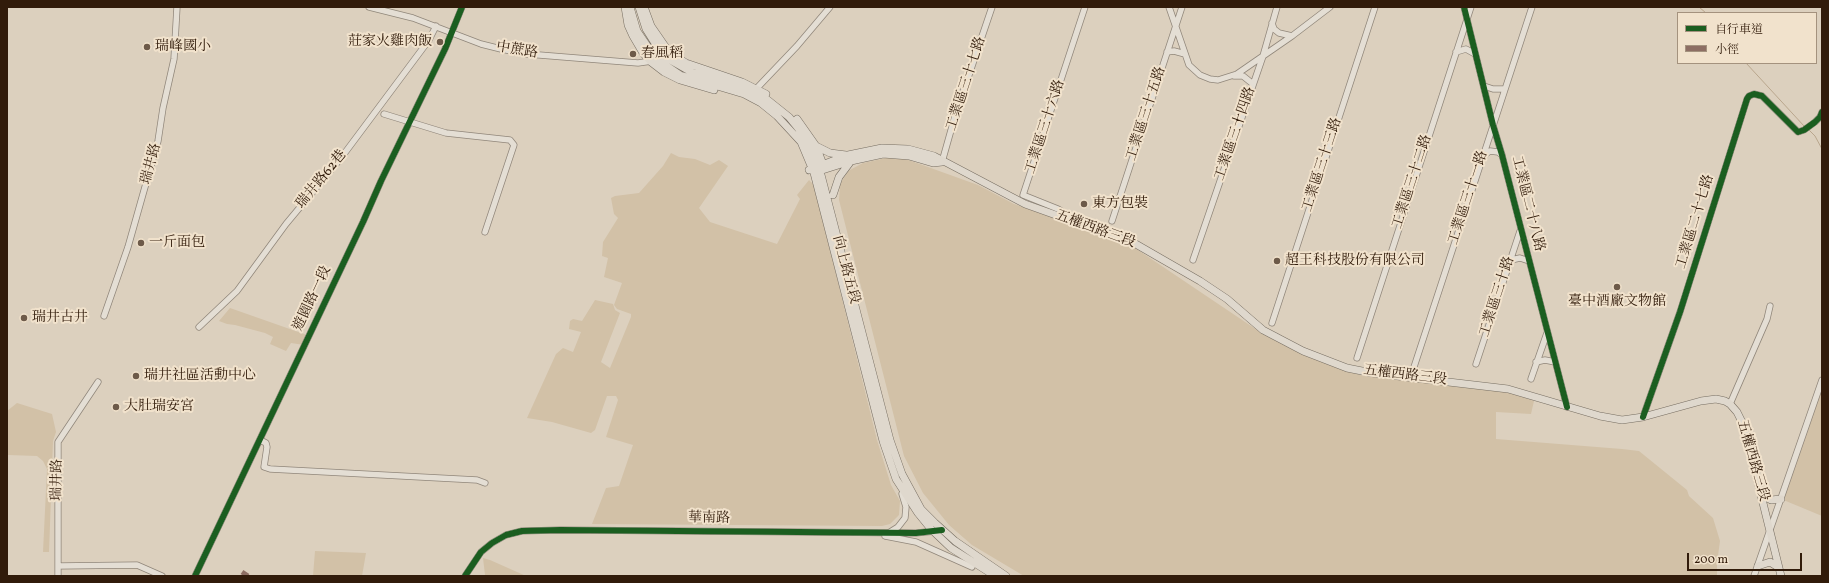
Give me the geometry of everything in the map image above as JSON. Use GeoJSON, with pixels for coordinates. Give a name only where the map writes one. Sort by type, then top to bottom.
{"type":"FeatureCollection","features":[{"type":"Feature","properties":{"kind":"main road","name":"向上路五段"},"geometry":{"type":"LineString","coordinates":[[625,7],[628,24],[643,53],[680,75],[738,92],[761,103],[777,116],[801,142],[816,170]]}},
{"type":"Feature","properties":{"kind":"main road","name":"向上路五段"},"geometry":{"type":"LineString","coordinates":[[630,7],[637,31],[653,60]]}},
{"type":"Feature","properties":{"kind":"main road","name":"向上路五段"},"geometry":{"type":"LineString","coordinates":[[639,7],[646,29],[666,54],[693,73],[734,84],[764,97],[789,117],[798,128],[809,146],[890,440],[902,474],[921,508],[942,530],[961,546],[1006,576]]}},
{"type":"Feature","properties":{"kind":"main road","name":"向上路五段"},"geometry":{"type":"LineString","coordinates":[[644,7],[651,26],[666,54],[696,67],[757,88],[792,114],[816,146],[816,170],[858,345],[890,463],[896,478],[911,503],[933,531],[951,548],[995,576]]}},
{"type":"Feature","properties":{"kind":"main road"},"geometry":{"type":"LineString","coordinates":[[816,146],[830,153],[849,158],[839,177],[833,195]]}},
{"type":"Feature","properties":{"kind":"main road","name":"五權西路三段"},"geometry":{"type":"LineString","coordinates":[[816,170],[882,148],[898,148],[934,156],[942,162],[1025,204],[1120,237],[1156,255],[1227,299],[1263,330],[1325,360],[1347,368],[1372,373],[1508,389],[1540,397],[1567,407],[1618,420],[1643,416],[1709,399],[1716,399],[1730,404],[1739,415],[1744,426],[1781,576]]}},
{"type":"Feature","properties":{"kind":"main road"},"geometry":{"type":"LineString","coordinates":[[1762,495],[1771,500],[1781,498]]}},
{"type":"Feature","properties":{"kind":"main road"},"geometry":{"type":"LineString","coordinates":[[1758,566],[1770,562],[1778,566]]}},
{"type":"Feature","properties":{"kind":"street","name":"瑞井路"},"geometry":{"type":"LineString","coordinates":[[104,316],[128,247],[158,141],[163,108],[174,59],[177,7]]}},
{"type":"Feature","properties":{"kind":"street","name":"中蔗路"},"geometry":{"type":"LineString","coordinates":[[368,7],[436,26],[481,44],[508,50],[638,63],[653,60],[666,54]]}},
{"type":"Feature","properties":{"kind":"street","name":"遊園路一段"},"geometry":{"type":"LineString","coordinates":[[196,576],[410,122],[462,7]]}},
{"type":"Feature","properties":{"kind":"street"},"geometry":{"type":"LineString","coordinates":[[757,88],[797,46],[830,7]]}},
{"type":"Feature","properties":{"kind":"street","name":"工業區三十七路"},"geometry":{"type":"LineString","coordinates":[[942,162],[955,116],[992,7]]}},
{"type":"Feature","properties":{"kind":"street","name":"工業區三十六路"},"geometry":{"type":"LineString","coordinates":[[1069,220],[1067,215],[1058,209],[1023,195],[1085,7]]}},
{"type":"Feature","properties":{"kind":"street"},"geometry":{"type":"LineString","coordinates":[[1169,7],[1189,65],[1203,77],[1218,80],[1234,76],[1243,76],[1253,84]]}},
{"type":"Feature","properties":{"kind":"street","name":"工業區三十五路"},"geometry":{"type":"LineString","coordinates":[[1112,221],[1182,7]]}},
{"type":"Feature","properties":{"kind":"street","name":"工業區三十四路"},"geometry":{"type":"LineString","coordinates":[[1193,260],[1263,56],[1277,7]]}},
{"type":"Feature","properties":{"kind":"street"},"geometry":{"type":"LineString","coordinates":[[1234,76],[1292,36],[1330,7]]}},
{"type":"Feature","properties":{"kind":"street","name":"工業區三十三路"},"geometry":{"type":"LineString","coordinates":[[1272,323],[1375,7]]}},
{"type":"Feature","properties":{"kind":"street","name":"工業區二十八路"},"geometry":{"type":"LineString","coordinates":[[1464,7],[1520,230],[1567,407]]}},
{"type":"Feature","properties":{"kind":"street","name":"工業區三十二路"},"geometry":{"type":"LineString","coordinates":[[1357,358],[1471,7]]}},
{"type":"Feature","properties":{"kind":"street","name":"工業區三十一路"},"geometry":{"type":"LineString","coordinates":[[1414,367],[1532,7]]}},
{"type":"Feature","properties":{"kind":"street"},"geometry":{"type":"LineString","coordinates":[[1272,23],[1274,29],[1279,34],[1292,36]]}},
{"type":"Feature","properties":{"kind":"street","name":"瑞井路62巷"},"geometry":{"type":"LineString","coordinates":[[199,327],[237,291],[286,224],[345,152],[429,40],[436,26]]}},
{"type":"Feature","properties":{"kind":"street"},"geometry":{"type":"LineString","coordinates":[[1456,52],[1466,49],[1475,54]]}},
{"type":"Feature","properties":{"kind":"street"},"geometry":{"type":"LineString","coordinates":[[1167,52],[1177,51],[1185,54]]}},
{"type":"Feature","properties":{"kind":"street"},"geometry":{"type":"LineString","coordinates":[[638,63],[642,59],[643,53]]}},
{"type":"Feature","properties":{"kind":"street"},"geometry":{"type":"LineString","coordinates":[[1484,86],[1493,89],[1505,89]]}},
{"type":"Feature","properties":{"kind":"street","name":"工業區二十七路"},"geometry":{"type":"LineString","coordinates":[[1643,416],[1680,312],[1749,96],[1758,94],[1762,96],[1798,132],[1804,130],[1815,122],[1820,117],[1822,112]]}},
{"type":"Feature","properties":{"kind":"street"},"geometry":{"type":"LineString","coordinates":[[384,114],[446,133],[510,140],[514,145],[485,232]]}},
{"type":"Feature","properties":{"kind":"street"},"geometry":{"type":"LineString","coordinates":[[1483,156],[1490,151],[1498,152],[1502,155]]}},
{"type":"Feature","properties":{"kind":"street","name":"工業區三十路"},"geometry":{"type":"LineString","coordinates":[[1476,364],[1520,230]]}},
{"type":"Feature","properties":{"kind":"street"},"geometry":{"type":"LineString","coordinates":[[1511,260],[1520,258],[1529,261]]}},
{"type":"Feature","properties":{"kind":"street"},"geometry":{"type":"LineString","coordinates":[[1730,404],[1767,319],[1770,306]]}},
{"type":"Feature","properties":{"kind":"street"},"geometry":{"type":"LineString","coordinates":[[1531,379],[1547,333]]}},
{"type":"Feature","properties":{"kind":"street"},"geometry":{"type":"LineString","coordinates":[[1536,362],[1545,360],[1555,362]]}},
{"type":"Feature","properties":{"kind":"street"},"geometry":{"type":"LineString","coordinates":[[1754,576],[1822,380]]}},
{"type":"Feature","properties":{"kind":"street","name":"瑞井路"},"geometry":{"type":"LineString","coordinates":[[58,576],[58,442],[98,382]]}},
{"type":"Feature","properties":{"kind":"street"},"geometry":{"type":"LineString","coordinates":[[260,440],[266,443],[267,447],[264,468],[477,480],[485,483]]}},
{"type":"Feature","properties":{"kind":"street"},"geometry":{"type":"LineString","coordinates":[[888,533],[898,527],[904,518],[906,507],[902,494]]}},
{"type":"Feature","properties":{"kind":"street","name":"華南路"},"geometry":{"type":"LineString","coordinates":[[467,574],[480,552],[506,535],[522,531],[560,530],[888,533],[942,530]]}},
{"type":"Feature","properties":{"kind":"street"},"geometry":{"type":"LineString","coordinates":[[865,533],[916,542],[972,567]]}},
{"type":"Feature","properties":{"kind":"street"},"geometry":{"type":"LineString","coordinates":[[58,566],[137,566],[162,576]]}},
{"type":"Feature","properties":{"kind":"shaded area"},"geometry":{"type":"Polygon","coordinates":[[[671,153],[679,157],[695,159],[710,165],[719,160],[728,166],[699,208],[710,222],[777,244],[800,199],[797,195],[809,180],[814,185],[877,440],[891,485],[900,501],[899,515],[890,524],[882,526],[592,524],[606,488],[619,486],[633,445],[606,437],[618,400],[616,396],[607,396],[595,430],[591,433],[552,422],[527,418],[556,354],[563,348],[573,352],[581,332],[569,329],[570,321],[573,319],[582,321],[595,300],[613,304],[615,310],[620,313],[601,362],[610,368],[631,317],[631,314],[617,309],[614,305],[622,283],[604,277],[608,258],[602,256],[603,242],[618,218],[614,214],[611,198],[615,196],[639,193],[663,166],[671,153]]]}},
{"type":"Feature","properties":{"kind":"shaded area"},"geometry":{"type":"Polygon","coordinates":[[[886,158],[903,158],[978,185],[1014,204],[1113,238],[1135,248],[1257,330],[1345,370],[1364,376],[1508,390],[1534,401],[1531,414],[1496,412],[1496,439],[1639,451],[1687,490],[1689,496],[1713,518],[1720,541],[1717,576],[1024,576],[972,545],[949,525],[923,493],[904,456],[839,200],[840,184],[848,171],[863,163],[886,158]]]}},
{"type":"Feature","properties":{"kind":"shaded area"},"geometry":{"type":"Polygon","coordinates":[[[230,308],[308,336],[304,345],[291,343],[286,351],[270,344],[273,337],[265,333],[219,321],[230,308]]]}},
{"type":"Feature","properties":{"kind":"shaded area"},"geometry":{"type":"Polygon","coordinates":[[[1822,380],[1822,516],[1781,499],[1822,380]]]}},
{"type":"Feature","properties":{"kind":"shaded area"},"geometry":{"type":"Polygon","coordinates":[[[17,403],[52,414],[56,432],[53,441],[49,552],[43,552],[47,469],[43,461],[37,456],[8,455],[7,411],[17,403]]]}},
{"type":"Feature","properties":{"kind":"shaded area"},"geometry":{"type":"Polygon","coordinates":[[[315,551],[366,553],[362,576],[313,576],[315,551]]]}},
{"type":"Feature","properties":{"kind":"shaded area"},"geometry":{"type":"Polygon","coordinates":[[[483,558],[490,560],[526,576],[485,575],[483,558]]]}},
{"type":"Feature","properties":{"kind":"waterway"},"geometry":{"type":"LineString","coordinates":[[1699,7],[1705,12]]}},
{"type":"Feature","properties":{"kind":"waterway"},"geometry":{"type":"LineString","coordinates":[[1747,64],[1804,126]]}},
{"type":"Feature","properties":{"kind":"waterway"},"geometry":{"type":"LineString","coordinates":[[1808,129],[1815,136],[1822,149]]}},
{"type":"Feature","properties":{"kind":"marked path"},"geometry":{"type":"LineString","coordinates":[[242,572],[248,576]]}},
{"type":"Feature","properties":{"kind":"cycle path"},"geometry":{"type":"LineString","coordinates":[[195,576],[381,181],[445,49],[462,7]]}},
{"type":"Feature","properties":{"kind":"cycle path"},"geometry":{"type":"LineString","coordinates":[[1464,7],[1493,125],[1567,407]]}},
{"type":"Feature","properties":{"kind":"cycle path"},"geometry":{"type":"LineString","coordinates":[[1643,417],[1680,312],[1747,99],[1749,96],[1754,94],[1762,96],[1798,132],[1804,130],[1815,122],[1820,117],[1822,112]]}},
{"type":"Feature","properties":{"kind":"cycle path"},"geometry":{"type":"LineString","coordinates":[[465,576],[481,552],[492,543],[506,535],[522,531],[916,533],[942,530]]}},
{"type":"Feature","properties":{"kind":"place","name":"莊家火雞肉飯"},"geometry":{"type":"Point","coordinates":[440,42]}},
{"type":"Feature","properties":{"kind":"place","name":"瑞峰國小"},"geometry":{"type":"Point","coordinates":[147,47]}},
{"type":"Feature","properties":{"kind":"place","name":"春風稻"},"geometry":{"type":"Point","coordinates":[633,54]}},
{"type":"Feature","properties":{"kind":"place","name":"東方包裝"},"geometry":{"type":"Point","coordinates":[1084,204]}},
{"type":"Feature","properties":{"kind":"place","name":"一斤面包"},"geometry":{"type":"Point","coordinates":[141,243]}},
{"type":"Feature","properties":{"kind":"place","name":"超王科技股份有限公司"},"geometry":{"type":"Point","coordinates":[1277,261]}},
{"type":"Feature","properties":{"kind":"place","name":"臺中酒廠文物館"},"geometry":{"type":"Point","coordinates":[1617,287]}},
{"type":"Feature","properties":{"kind":"place","name":"瑞井古井"},"geometry":{"type":"Point","coordinates":[24,318]}},
{"type":"Feature","properties":{"kind":"place","name":"瑞井社區活動中心"},"geometry":{"type":"Point","coordinates":[136,376]}},
{"type":"Feature","properties":{"kind":"place","name":"大肚瑞安宮"},"geometry":{"type":"Point","coordinates":[116,407]}}]}
